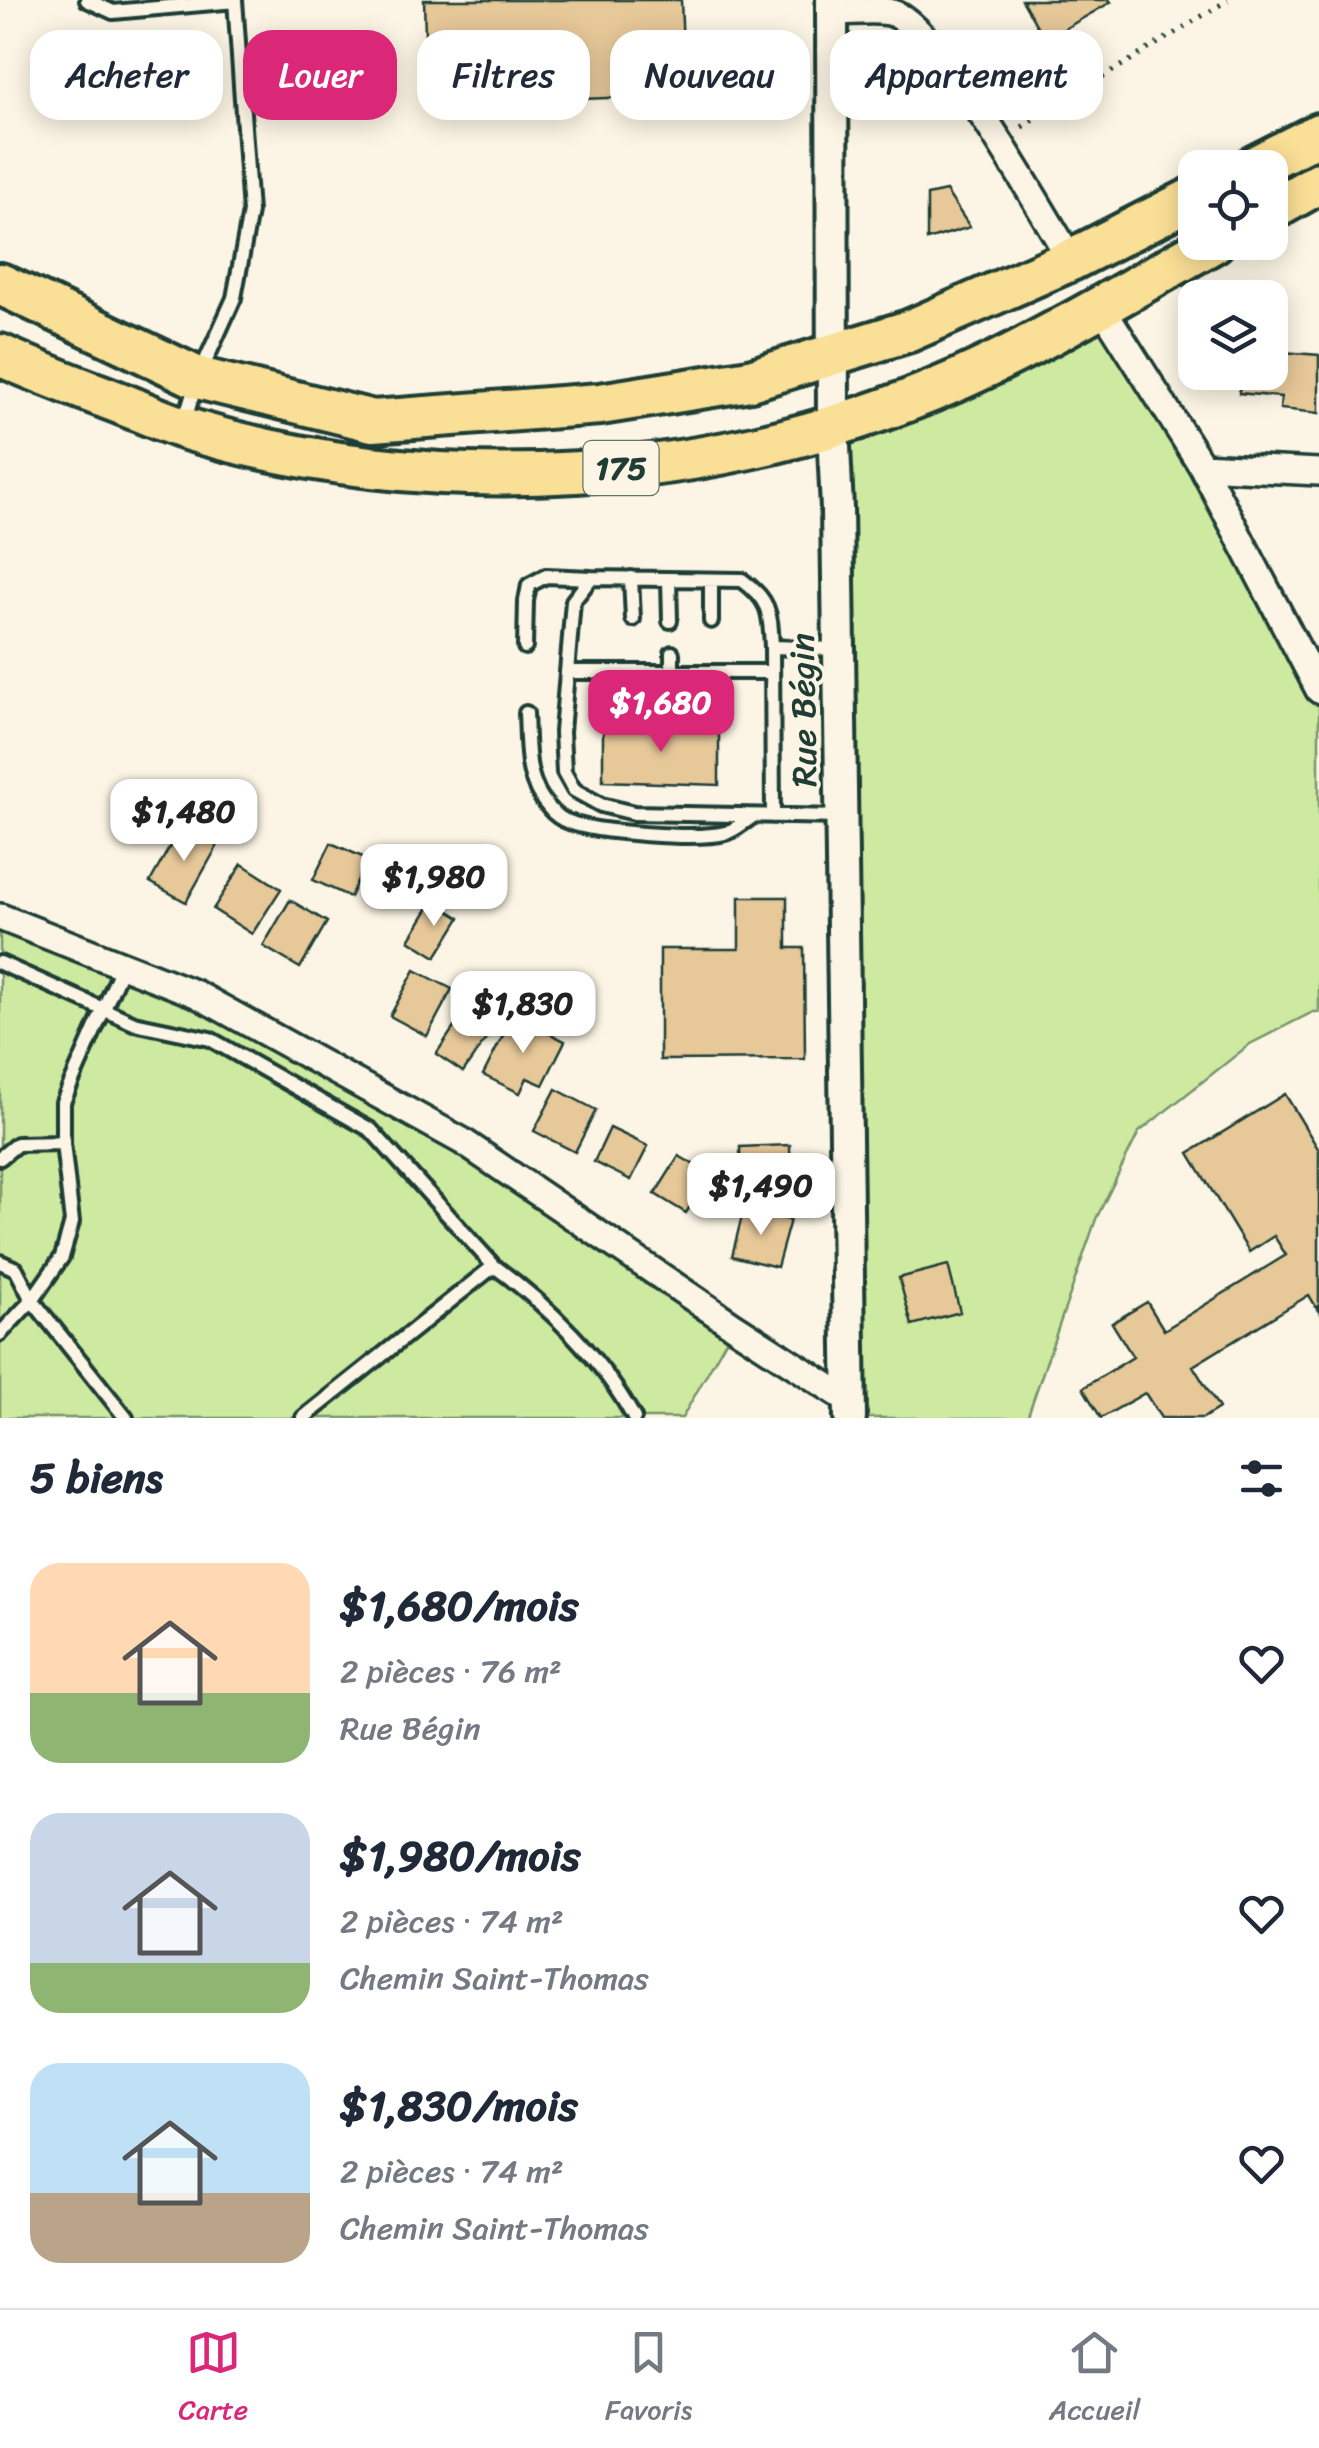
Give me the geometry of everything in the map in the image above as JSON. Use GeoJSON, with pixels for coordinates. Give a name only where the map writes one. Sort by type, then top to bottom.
{"type":"FeatureCollection","features":[{"type":"Feature","properties":{"kind":"main road"},"geometry":{"type":"LineString","coordinates":[[1287,150],[1319,134]]}},
{"type":"Feature","properties":{"kind":"main road"},"geometry":{"type":"LineString","coordinates":[[1288,201],[1319,183]]}},
{"type":"Feature","properties":{"kind":"main road","name":"175"},"geometry":{"type":"LineString","coordinates":[[0,284],[198,378],[374,421],[600,404],[750,380],[909,331],[1070,260],[1178,206]]}},
{"type":"Feature","properties":{"kind":"main road","name":"175"},"geometry":{"type":"LineString","coordinates":[[0,355],[182,428],[310,457],[425,472],[525,474],[670,463],[759,447],[833,426],[960,379],[1182,260]]}},
{"type":"Feature","properties":{"kind":"street"},"geometry":{"type":"LineString","coordinates":[[832,6],[893,13],[930,42],[998,142],[1070,260]]}},
{"type":"Feature","properties":{"kind":"street","name":"Rue Bégin"},"geometry":{"type":"LineString","coordinates":[[832,6],[833,426],[850,1410]]}},
{"type":"Feature","properties":{"kind":"street"},"geometry":{"type":"LineString","coordinates":[[1101,306],[1202,466],[1319,690]]}},
{"type":"Feature","properties":{"kind":"street"},"geometry":{"type":"LineString","coordinates":[[1202,466],[1319,472]]}},
{"type":"Feature","properties":{"kind":"street"},"geometry":{"type":"LineString","coordinates":[[0,917],[196,994],[462,1141],[850,1410]]}},
{"type":"Feature","properties":{"kind":"lane"},"geometry":{"type":"LineString","coordinates":[[87,0],[114,12],[235,1],[250,212],[234,298],[198,378],[182,428]]}},
{"type":"Feature","properties":{"kind":"lane"},"geometry":{"type":"LineString","coordinates":[[525,647],[529,585],[546,576],[742,580],[760,593],[770,612],[773,816]]}},
{"type":"Feature","properties":{"kind":"lane"},"geometry":{"type":"LineString","coordinates":[[591,578],[573,601],[562,732],[564,772],[574,790],[601,805],[634,813],[842,817]]}},
{"type":"Feature","properties":{"kind":"lane"},"geometry":{"type":"LineString","coordinates":[[631,578],[634,619]]}},
{"type":"Feature","properties":{"kind":"lane"},"geometry":{"type":"LineString","coordinates":[[669,579],[670,621]]}},
{"type":"Feature","properties":{"kind":"lane"},"geometry":{"type":"LineString","coordinates":[[711,580],[711,621]]}},
{"type":"Feature","properties":{"kind":"lane"},"geometry":{"type":"LineString","coordinates":[[772,648],[839,649]]}},
{"type":"Feature","properties":{"kind":"lane"},"geometry":{"type":"LineString","coordinates":[[635,653],[637,672]]}},
{"type":"Feature","properties":{"kind":"lane"},"geometry":{"type":"LineString","coordinates":[[672,653],[672,672]]}},
{"type":"Feature","properties":{"kind":"lane"},"geometry":{"type":"LineString","coordinates":[[712,654],[712,672]]}},
{"type":"Feature","properties":{"kind":"lane"},"geometry":{"type":"LineString","coordinates":[[567,672],[772,672]]}},
{"type":"Feature","properties":{"kind":"lane"},"geometry":{"type":"LineString","coordinates":[[526,712],[528,772],[552,811],[568,822],[637,833],[696,834],[726,833],[754,816]]}},
{"type":"Feature","properties":{"kind":"lane"},"geometry":{"type":"LineString","coordinates":[[0,963],[134,1023],[210,1039],[371,1130],[494,1266],[531,1293],[617,1388],[634,1418]]}},
{"type":"Feature","properties":{"kind":"lane"},"geometry":{"type":"LineString","coordinates":[[0,1334],[32,1300],[62,1256],[72,1222],[64,1102],[123,965]]}},
{"type":"Feature","properties":{"kind":"lane"},"geometry":{"type":"LineString","coordinates":[[0,1158],[17,1144],[64,1143]]}},
{"type":"Feature","properties":{"kind":"lane"},"geometry":{"type":"LineString","coordinates":[[0,1262],[16,1268],[32,1300],[126,1418]]}},
{"type":"Feature","properties":{"kind":"lane"},"geometry":{"type":"LineString","coordinates":[[303,1418],[494,1266]]}},
{"type":"Feature","properties":{"kind":"path"},"geometry":{"type":"LineString","coordinates":[[998,142],[1228,0]]}},
{"type":"Feature","properties":{"kind":"green space"},"geometry":{"type":"Polygon","coordinates":[[[1101,306],[1319,690],[1319,1012],[1250,1044],[1139,1132],[1096,1219],[1027,1418],[850,1418],[833,426],[1101,306]]]}},
{"type":"Feature","properties":{"kind":"green space"},"geometry":{"type":"Polygon","coordinates":[[[0,917],[196,994],[462,1141],[734,1326],[682,1418],[0,1418],[0,917]]]}},
{"type":"Feature","properties":{"kind":"building"},"geometry":{"type":"Polygon","coordinates":[[[424,0],[681,0],[682,30],[610,30],[610,98],[590,99],[590,30],[425,30],[424,0]]]}},
{"type":"Feature","properties":{"kind":"building"},"geometry":{"type":"Polygon","coordinates":[[[1022,0],[1111,2],[1062,30],[1039,30],[1022,0]]]}},
{"type":"Feature","properties":{"kind":"building"},"geometry":{"type":"Polygon","coordinates":[[[946,191],[970,227],[927,240],[927,195],[946,191]]]}},
{"type":"Feature","properties":{"kind":"building"},"geometry":{"type":"Polygon","coordinates":[[[1288,352],[1319,355],[1319,413],[1280,409],[1281,397],[1239,393],[1288,390],[1288,352]]]}},
{"type":"Feature","properties":{"kind":"building"},"geometry":{"type":"Polygon","coordinates":[[[603,724],[719,729],[719,785],[603,781],[603,724]]]}},
{"type":"Feature","properties":{"kind":"building"},"geometry":{"type":"Polygon","coordinates":[[[182,825],[218,845],[186,902],[150,882],[182,825]]]}},
{"type":"Feature","properties":{"kind":"building"},"geometry":{"type":"Polygon","coordinates":[[[331,843],[367,859],[350,897],[313,880],[331,843]]]}},
{"type":"Feature","properties":{"kind":"building"},"geometry":{"type":"Polygon","coordinates":[[[242,864],[281,889],[252,934],[213,909],[242,864]]]}},
{"type":"Feature","properties":{"kind":"building"},"geometry":{"type":"Polygon","coordinates":[[[739,897],[787,897],[787,948],[804,948],[805,1059],[660,1060],[660,949],[739,949],[739,897]]]}},
{"type":"Feature","properties":{"kind":"building"},"geometry":{"type":"Polygon","coordinates":[[[290,900],[327,922],[300,968],[263,946],[290,900]]]}},
{"type":"Feature","properties":{"kind":"building"},"geometry":{"type":"Polygon","coordinates":[[[433,901],[460,918],[436,957],[409,940],[433,901]]]}},
{"type":"Feature","properties":{"kind":"building"},"geometry":{"type":"Polygon","coordinates":[[[415,970],[452,989],[427,1036],[390,1016],[415,970]]]}},
{"type":"Feature","properties":{"kind":"building"},"geometry":{"type":"Polygon","coordinates":[[[513,1016],[565,1041],[543,1085],[527,1078],[520,1093],[483,1075],[513,1016]]]}},
{"type":"Feature","properties":{"kind":"building"},"geometry":{"type":"Polygon","coordinates":[[[461,1017],[488,1036],[463,1072],[436,1054],[461,1017]]]}},
{"type":"Feature","properties":{"kind":"building"},"geometry":{"type":"Polygon","coordinates":[[[556,1089],[596,1110],[575,1152],[534,1131],[556,1089]]]}},
{"type":"Feature","properties":{"kind":"building"},"geometry":{"type":"Polygon","coordinates":[[[1285,1094],[1319,1150],[1319,1312],[1309,1295],[1193,1366],[1219,1408],[1203,1418],[1161,1418],[1145,1393],[1101,1418],[1083,1388],[1133,1357],[1112,1323],[1147,1302],[1164,1330],[1286,1255],[1274,1236],[1249,1252],[1189,1153],[1285,1094]]]}},
{"type":"Feature","properties":{"kind":"building"},"geometry":{"type":"Polygon","coordinates":[[[610,1128],[648,1146],[631,1180],[594,1162],[610,1128]]]}},
{"type":"Feature","properties":{"kind":"building"},"geometry":{"type":"Polygon","coordinates":[[[790,1145],[791,1193],[741,1195],[740,1147],[790,1145]]]}},
{"type":"Feature","properties":{"kind":"building"},"geometry":{"type":"Polygon","coordinates":[[[679,1156],[710,1174],[686,1213],[655,1194],[679,1156]]]}},
{"type":"Feature","properties":{"kind":"building"},"geometry":{"type":"Polygon","coordinates":[[[744,1208],[790,1220],[777,1267],[732,1256],[744,1208]]]}},
{"type":"Feature","properties":{"kind":"building"},"geometry":{"type":"Polygon","coordinates":[[[948,1265],[960,1312],[912,1325],[899,1278],[948,1265]]]}}]}
